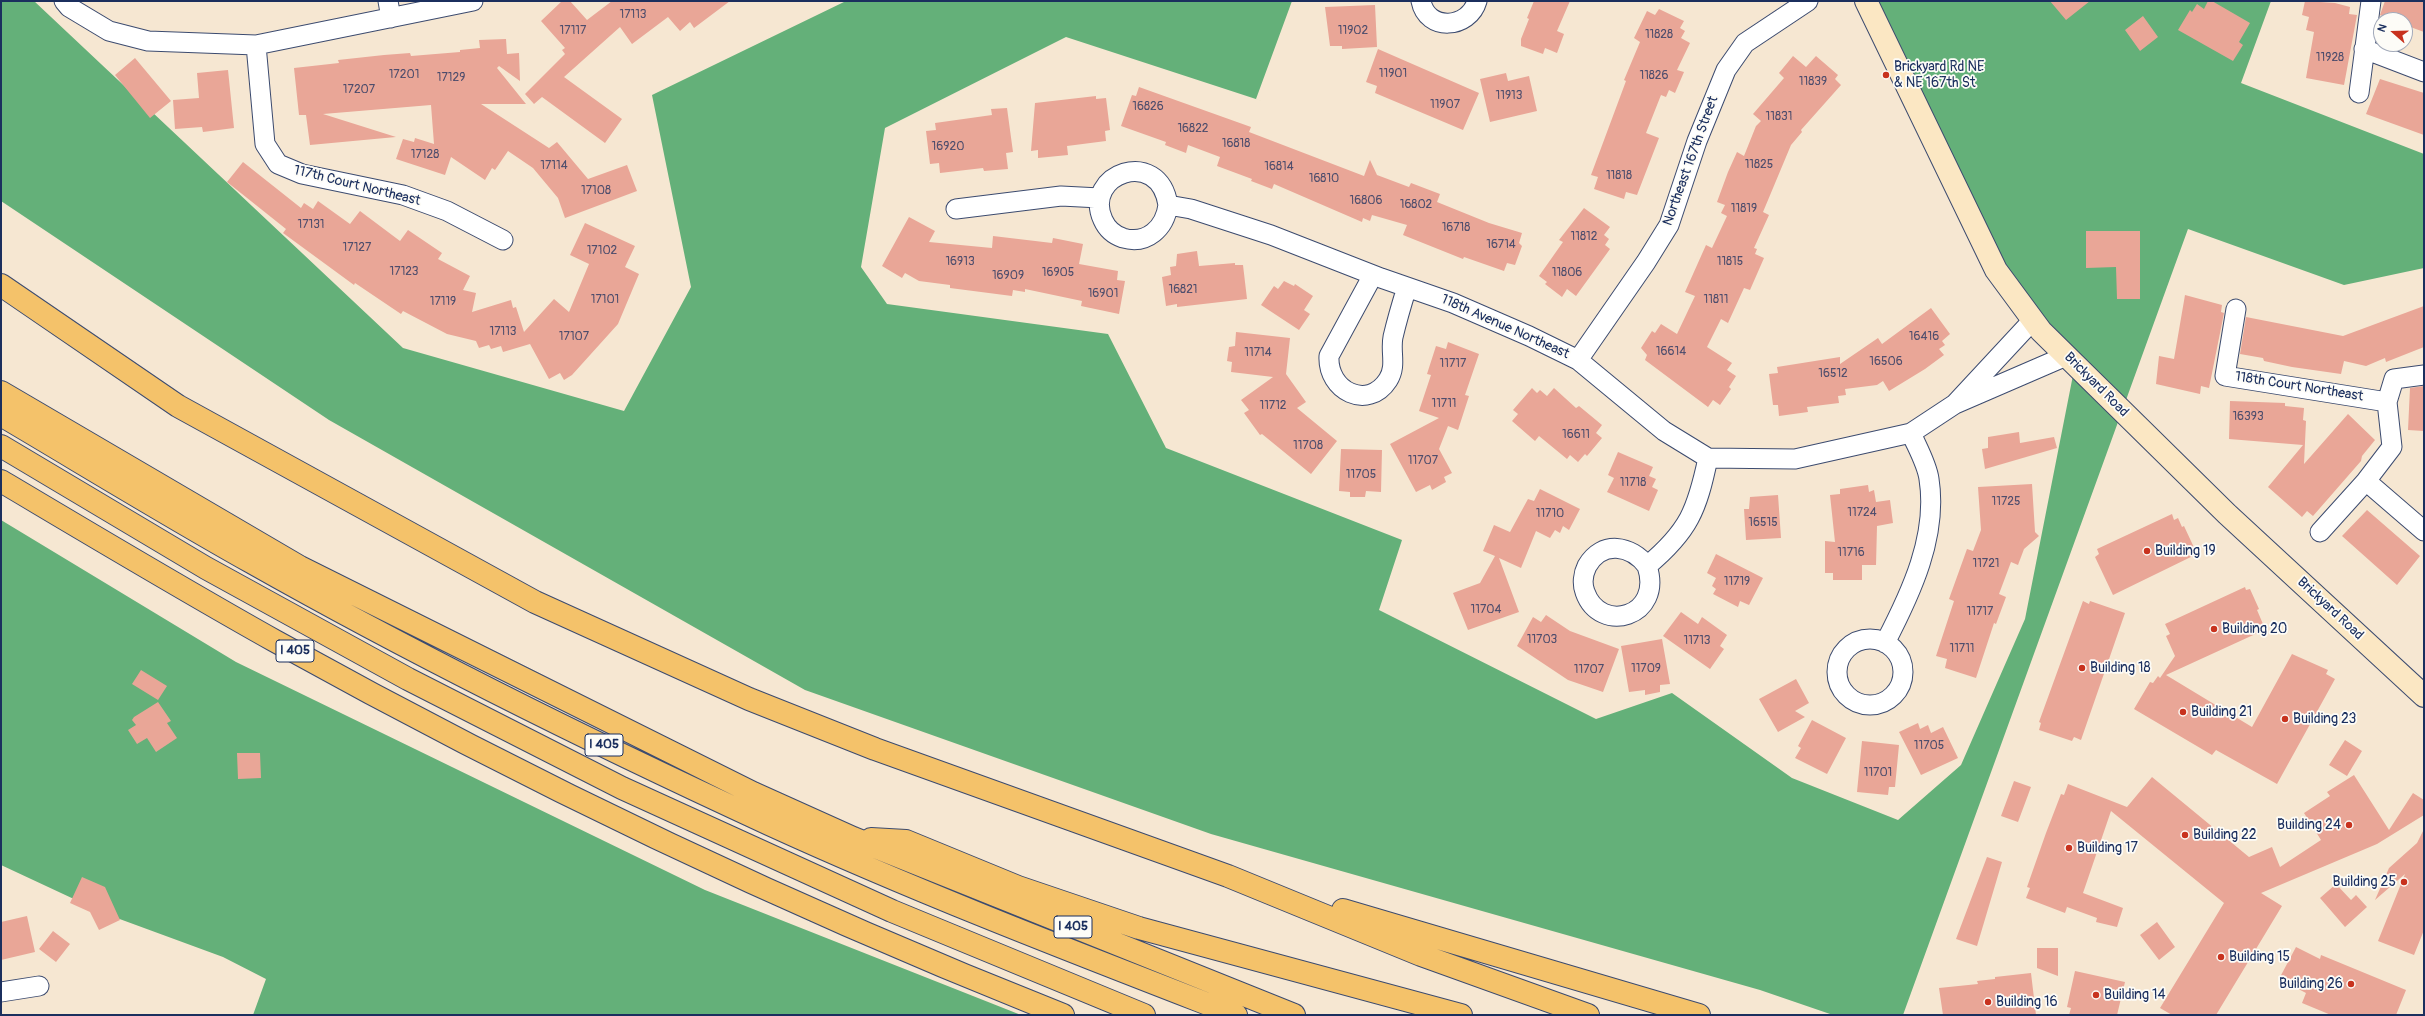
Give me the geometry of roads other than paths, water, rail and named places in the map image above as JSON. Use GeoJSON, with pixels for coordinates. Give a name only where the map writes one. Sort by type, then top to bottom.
{"type":"FeatureCollection","features":[{"type":"Feature","properties":{"kind":"highway"},"geometry":{"type":"LineString","coordinates":[[1,284],[178,406],[535,602],[750,699],[874,749],[1228,876],[1420,955],[1588,1015]]}},
{"type":"Feature","properties":{"kind":"highway","name":"I 405"},"geometry":{"type":"LineString","coordinates":[[1,392],[300,567],[596,717],[655,743],[753,793],[853,838],[1294,1015]]}},
{"type":"Feature","properties":{"kind":"highway","name":"I 405"},"geometry":{"type":"LineString","coordinates":[[1,415],[66,456],[252,563],[480,684],[649,767],[771,824],[941,898],[1135,977],[1236,1015]]}},
{"type":"Feature","properties":{"kind":"highway","name":"I 405"},"geometry":{"type":"LineString","coordinates":[[1,446],[206,568],[408,679],[622,788],[892,911],[1144,1015]]}},
{"type":"Feature","properties":{"kind":"highway","name":"I 405"},"geometry":{"type":"LineString","coordinates":[[1,481],[275,641],[596,809],[748,881],[934,964],[1063,1015]]}},
{"type":"Feature","properties":{"kind":"highway"},"geometry":{"type":"LineString","coordinates":[[853,838],[906,841],[1018,887],[1139,928],[1460,1015]]}},
{"type":"Feature","properties":{"kind":"highway"},"geometry":{"type":"LineString","coordinates":[[1228,876],[1699,1015]]}},
{"type":"Feature","properties":{"kind":"street"},"geometry":{"type":"LineString","coordinates":[[64,1],[69,7],[109,31],[148,41],[256,45],[389,9],[473,1]]}},
{"type":"Feature","properties":{"kind":"street"},"geometry":{"type":"LineString","coordinates":[[1421,1],[1426,13],[1433,19],[1451,24],[1467,17],[1474,11],[1478,1]]}},
{"type":"Feature","properties":{"kind":"street","name":"Northeast 167th Street"},"geometry":{"type":"LineString","coordinates":[[1578,360],[1646,262],[1669,225],[1697,142],[1726,70],[1745,43],[1808,1]]}},
{"type":"Feature","properties":{"kind":"street","name":"Brickyard Road"},"geometry":{"type":"LineString","coordinates":[[1866,1],[1996,270],[2033,320],[2066,356],[2226,514],[2424,696]]}},
{"type":"Feature","properties":{"kind":"street"},"geometry":{"type":"LineString","coordinates":[[2358,93],[2371,1]]}},
{"type":"Feature","properties":{"kind":"street","name":"117th Court Northeast"},"geometry":{"type":"LineString","coordinates":[[256,45],[265,144],[278,164],[302,174],[410,198],[447,211],[503,240]]}},
{"type":"Feature","properties":{"kind":"street"},"geometry":{"type":"LineString","coordinates":[[2364,49],[2424,72]]}},
{"type":"Feature","properties":{"kind":"street"},"geometry":{"type":"LineString","coordinates":[[1139,171],[1156,179],[1165,191],[1168,205],[1167,215],[1156,231],[1139,240],[1129,240],[1111,232],[1105,224],[1101,215],[1100,198],[1111,179],[1119,174],[1139,171]]}},
{"type":"Feature","properties":{"kind":"street"},"geometry":{"type":"LineString","coordinates":[[956,209],[1061,196],[1100,198]]}},
{"type":"Feature","properties":{"kind":"street","name":"118th Avenue Northeast"},"geometry":{"type":"LineString","coordinates":[[1168,205],[1191,209],[1271,234],[1373,275],[1454,303],[1578,360],[1664,431],[1708,458]]}},
{"type":"Feature","properties":{"kind":"street"},"geometry":{"type":"LineString","coordinates":[[1373,275],[1329,356],[1330,369],[1334,381],[1347,392],[1365,394],[1374,392],[1388,380],[1393,362],[1393,339],[1407,287]]}},
{"type":"Feature","properties":{"kind":"street","name":"118th Court Northeast"},"geometry":{"type":"LineString","coordinates":[[2236,309],[2225,376],[2387,402]]}},
{"type":"Feature","properties":{"kind":"street"},"geometry":{"type":"LineString","coordinates":[[1955,404],[2033,320]]}},
{"type":"Feature","properties":{"kind":"street"},"geometry":{"type":"LineString","coordinates":[[1647,566],[1663,553],[1689,522],[1701,494],[1708,458],[1795,459],[1911,433],[1955,404],[2066,356]]}},
{"type":"Feature","properties":{"kind":"street"},"geometry":{"type":"LineString","coordinates":[[2320,532],[2366,481],[2392,448],[2387,402],[2394,379],[2424,375]]}},
{"type":"Feature","properties":{"kind":"street"},"geometry":{"type":"LineString","coordinates":[[1885,643],[1921,564],[1930,516],[1929,478],[1911,433]]}},
{"type":"Feature","properties":{"kind":"street"},"geometry":{"type":"LineString","coordinates":[[2366,481],[2424,531]]}},
{"type":"Feature","properties":{"kind":"street"},"geometry":{"type":"LineString","coordinates":[[1,992],[39,986]]}},
{"type":"Feature","properties":{"kind":"place","name":"Brickyard Rd NE & NE 167th St"},"geometry":{"type":"Point","coordinates":[1886,75]}},
{"type":"Feature","properties":{"kind":"place","name":"Building 19"},"geometry":{"type":"Point","coordinates":[2147,551]}},
{"type":"Feature","properties":{"kind":"place","name":"Building 20"},"geometry":{"type":"Point","coordinates":[2214,629]}},
{"type":"Feature","properties":{"kind":"place","name":"Building 18"},"geometry":{"type":"Point","coordinates":[2082,668]}},
{"type":"Feature","properties":{"kind":"place","name":"Building 21"},"geometry":{"type":"Point","coordinates":[2183,712]}},
{"type":"Feature","properties":{"kind":"place","name":"Building 23"},"geometry":{"type":"Point","coordinates":[2285,719]}},
{"type":"Feature","properties":{"kind":"place","name":"Building 24"},"geometry":{"type":"Point","coordinates":[2349,825]}},
{"type":"Feature","properties":{"kind":"place","name":"Building 22"},"geometry":{"type":"Point","coordinates":[2185,835]}},
{"type":"Feature","properties":{"kind":"place","name":"Building 17"},"geometry":{"type":"Point","coordinates":[2069,848]}},
{"type":"Feature","properties":{"kind":"place","name":"Building 25"},"geometry":{"type":"Point","coordinates":[2404,882]}},
{"type":"Feature","properties":{"kind":"place","name":"Building 15"},"geometry":{"type":"Point","coordinates":[2221,957]}},
{"type":"Feature","properties":{"kind":"place","name":"Building 26"},"geometry":{"type":"Point","coordinates":[2351,984]}},
{"type":"Feature","properties":{"kind":"place","name":"Building 14"},"geometry":{"type":"Point","coordinates":[2096,995]}},
{"type":"Feature","properties":{"kind":"place","name":"Building 16"},"geometry":{"type":"Point","coordinates":[1988,1002]}}]}
